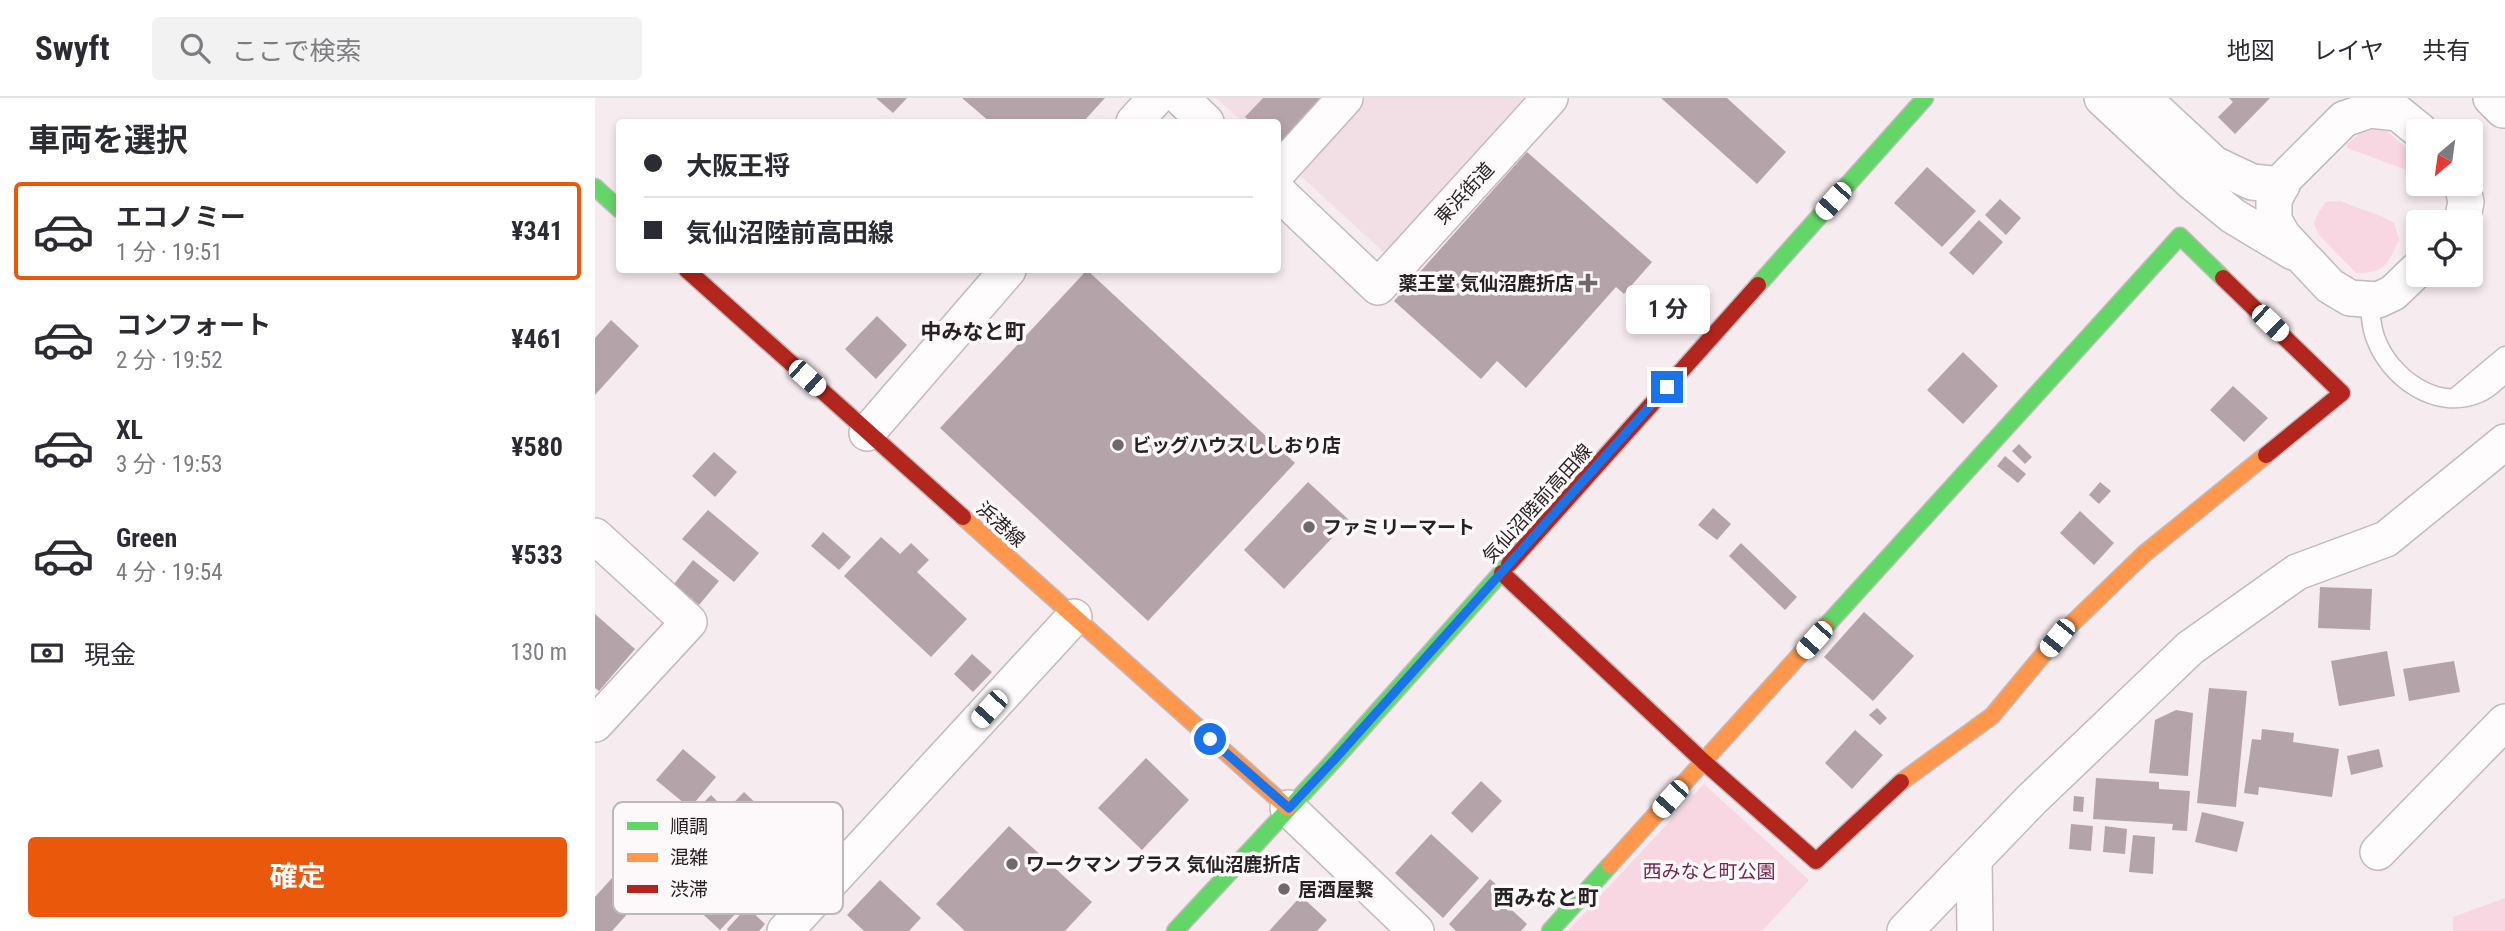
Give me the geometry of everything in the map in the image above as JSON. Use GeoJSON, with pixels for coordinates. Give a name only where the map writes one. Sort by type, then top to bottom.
{"type":"FeatureCollection","features":[{"type":"Feature","properties":{"kind":"street"},"geometry":{"type":"LineString","coordinates":[[1138,119],[1156,98]]}},
{"type":"Feature","properties":{"kind":"street"},"geometry":{"type":"LineString","coordinates":[[1181,98],[1203,119]]}},
{"type":"Feature","properties":{"kind":"street"},"geometry":{"type":"LineString","coordinates":[[1281,169],[1345,98]]}},
{"type":"Feature","properties":{"kind":"street","name":"東浜街道"},"geometry":{"type":"LineString","coordinates":[[1281,195],[1378,287],[1550,98]]}},
{"type":"Feature","properties":{"kind":"street","name":"気仙沼陸前高田線"},"geometry":{"type":"LineString","coordinates":[[1175,931],[1502,573],[1925,98]]}},
{"type":"Feature","properties":{"kind":"street"},"geometry":{"type":"LineString","coordinates":[[2102,98],[2193,183],[2233,216],[2299,255]]}},
{"type":"Feature","properties":{"kind":"street"},"geometry":{"type":"LineString","coordinates":[[2119,98],[2201,175],[2233,216]]}},
{"type":"Feature","properties":{"kind":"street"},"geometry":{"type":"LineString","coordinates":[[2143,98],[2214,164],[2252,182],[2282,185]]}},
{"type":"Feature","properties":{"kind":"street"},"geometry":{"type":"LineString","coordinates":[[2491,98],[2503,110],[2505,108]]}},
{"type":"Feature","properties":{"kind":"street"},"geometry":{"type":"LineString","coordinates":[[2406,120],[2398,113],[2370,110],[2344,119],[2285,178],[2274,200],[2274,220],[2283,236],[2330,286],[2350,298],[2378,300],[2393,293],[2406,280]]}},
{"type":"Feature","properties":{"kind":"street"},"geometry":{"type":"LineString","coordinates":[[595,187],[616,206]]}},
{"type":"Feature","properties":{"kind":"street"},"geometry":{"type":"LineString","coordinates":[[1502,573],[1704,762],[1816,861],[1907,776],[1992,716],[2057,638],[2144,554],[2342,393],[2180,236],[1704,762],[1550,931]]}},
{"type":"Feature","properties":{"kind":"street","name":"浜港線"},"geometry":{"type":"LineString","coordinates":[[690,273],[1289,808]]}},
{"type":"Feature","properties":{"kind":"street"},"geometry":{"type":"LineString","coordinates":[[867,433],[1005,273]]}},
{"type":"Feature","properties":{"kind":"street"},"geometry":{"type":"LineString","coordinates":[[1905,931],[2031,800],[2190,648],[2297,572],[2386,539],[2505,442]]}},
{"type":"Feature","properties":{"kind":"street"},"geometry":{"type":"LineString","coordinates":[[595,536],[689,622],[595,724]]}},
{"type":"Feature","properties":{"kind":"street"},"geometry":{"type":"LineString","coordinates":[[843,868],[1073,617]]}},
{"type":"Feature","properties":{"kind":"street"},"geometry":{"type":"LineString","coordinates":[[2378,852],[2505,722]]}},
{"type":"Feature","properties":{"kind":"street"},"geometry":{"type":"LineString","coordinates":[[1289,808],[1416,931]]}},
{"type":"Feature","properties":{"kind":"street"},"geometry":{"type":"LineString","coordinates":[[1974,861],[1975,931]]}},
{"type":"Feature","properties":{"kind":"street"},"geometry":{"type":"LineString","coordinates":[[785,931],[801,914]]}},
{"type":"Feature","properties":{"kind":"lane"},"geometry":{"type":"LineString","coordinates":[[2370,299],[2370,315],[2376,339],[2389,363],[2412,384],[2431,396],[2453,400],[2482,392],[2505,373]]}},
{"type":"Feature","properties":{"kind":"lane"},"geometry":{"type":"LineString","coordinates":[[2453,400],[2505,356]]}},
{"type":"Feature","properties":{"kind":"shaded area"},"geometry":{"type":"Polygon","coordinates":[[[1216,98],[1534,98],[1391,259],[1281,158],[1281,119],[1240,119],[1216,98]]]}},
{"type":"Feature","properties":{"kind":"green space"},"geometry":{"type":"Polygon","coordinates":[[[2387,131],[2406,148],[2406,170],[2347,148],[2347,144],[2361,133],[2387,131]]]}},
{"type":"Feature","properties":{"kind":"green space"},"geometry":{"type":"Polygon","coordinates":[[[2340,201],[2394,223],[2399,240],[2384,266],[2366,273],[2356,273],[2319,235],[2314,224],[2318,213],[2326,202],[2340,201]]]}},
{"type":"Feature","properties":{"kind":"green space","name":"西みなと町公園"},"geometry":{"type":"Polygon","coordinates":[[[1704,784],[1809,880],[1762,931],[1568,931],[1704,784]]]}},
{"type":"Feature","properties":{"kind":"green space"},"geometry":{"type":"Polygon","coordinates":[[[2505,898],[2505,931],[2453,931],[2453,917],[2505,898]]]}},
{"type":"Feature","properties":{"kind":"building"},"geometry":{"type":"Polygon","coordinates":[[[876,98],[907,98],[893,113],[876,98]]]}},
{"type":"Feature","properties":{"kind":"building"},"geometry":{"type":"Polygon","coordinates":[[[962,98],[1105,98],[1086,119],[986,119],[962,98]]]}},
{"type":"Feature","properties":{"kind":"building"},"geometry":{"type":"Polygon","coordinates":[[[1263,98],[1326,98],[1281,143],[1281,119],[1245,117],[1263,98]]]}},
{"type":"Feature","properties":{"kind":"building"},"geometry":{"type":"Polygon","coordinates":[[[1661,98],[1727,98],[1786,152],[1757,184],[1661,98]]]}},
{"type":"Feature","properties":{"kind":"building"},"geometry":{"type":"Polygon","coordinates":[[[2229,98],[2270,98],[2235,134],[2218,117],[2233,102],[2229,98]]]}},
{"type":"Feature","properties":{"kind":"building"},"geometry":{"type":"Polygon","coordinates":[[[1527,152],[1652,262],[1624,294],[1616,287],[1526,388],[1497,361],[1481,379],[1394,301],[1527,152]]]}},
{"type":"Feature","properties":{"kind":"building"},"geometry":{"type":"Polygon","coordinates":[[[1927,167],[1976,211],[1942,247],[1894,203],[1927,167]]]}},
{"type":"Feature","properties":{"kind":"building"},"geometry":{"type":"Polygon","coordinates":[[[2000,199],[2021,218],[2006,235],[1985,215],[2000,199]]]}},
{"type":"Feature","properties":{"kind":"building"},"geometry":{"type":"Polygon","coordinates":[[[1979,220],[2003,242],[1973,275],[1949,253],[1979,220]]]}},
{"type":"Feature","properties":{"kind":"building","name":"ビッグハウスししおり店"},"geometry":{"type":"Polygon","coordinates":[[[1084,273],[1090,273],[1295,463],[1148,621],[940,428],[1084,273]]]}},
{"type":"Feature","properties":{"kind":"building"},"geometry":{"type":"Polygon","coordinates":[[[877,316],[907,345],[876,379],[845,349],[877,316]]]}},
{"type":"Feature","properties":{"kind":"building"},"geometry":{"type":"Polygon","coordinates":[[[611,320],[639,346],[595,395],[595,338],[611,320]]]}},
{"type":"Feature","properties":{"kind":"building"},"geometry":{"type":"Polygon","coordinates":[[[1963,352],[1998,386],[1963,424],[1927,390],[1963,352]]]}},
{"type":"Feature","properties":{"kind":"building"},"geometry":{"type":"Polygon","coordinates":[[[2233,386],[2268,418],[2244,442],[2210,410],[2233,386]]]}},
{"type":"Feature","properties":{"kind":"building"},"geometry":{"type":"Polygon","coordinates":[[[2019,444],[2032,457],[2025,464],[2012,451],[2019,444]]]}},
{"type":"Feature","properties":{"kind":"building"},"geometry":{"type":"Polygon","coordinates":[[[714,452],[737,472],[715,497],[692,476],[714,452]]]}},
{"type":"Feature","properties":{"kind":"building"},"geometry":{"type":"Polygon","coordinates":[[[2005,456],[2026,474],[2018,483],[1997,466],[2005,456]]]}},
{"type":"Feature","properties":{"kind":"building"},"geometry":{"type":"Polygon","coordinates":[[[1308,482],[1349,520],[1284,589],[1244,550],[1308,482]]]}},
{"type":"Feature","properties":{"kind":"building"},"geometry":{"type":"Polygon","coordinates":[[[2100,482],[2111,491],[2099,504],[2089,495],[2100,482]]]}},
{"type":"Feature","properties":{"kind":"building"},"geometry":{"type":"Polygon","coordinates":[[[1713,508],[1731,524],[1717,540],[1698,525],[1713,508]]]}},
{"type":"Feature","properties":{"kind":"building"},"geometry":{"type":"Polygon","coordinates":[[[708,510],[759,553],[734,582],[682,539],[708,510]]]}},
{"type":"Feature","properties":{"kind":"building"},"geometry":{"type":"Polygon","coordinates":[[[2080,511],[2114,543],[2094,565],[2060,533],[2080,511]]]}},
{"type":"Feature","properties":{"kind":"building"},"geometry":{"type":"Polygon","coordinates":[[[823,532],[851,557],[839,570],[811,546],[823,532]]]}},
{"type":"Feature","properties":{"kind":"building"},"geometry":{"type":"Polygon","coordinates":[[[881,537],[900,554],[911,543],[929,560],[917,572],[967,619],[931,657],[844,576],[881,537]]]}},
{"type":"Feature","properties":{"kind":"building"},"geometry":{"type":"Polygon","coordinates":[[[1741,543],[1797,597],[1785,610],[1729,556],[1741,543]]]}},
{"type":"Feature","properties":{"kind":"building"},"geometry":{"type":"Polygon","coordinates":[[[693,560],[719,581],[699,605],[674,584],[693,560]]]}},
{"type":"Feature","properties":{"kind":"building"},"geometry":{"type":"Polygon","coordinates":[[[2320,587],[2372,589],[2370,630],[2318,628],[2320,587]]]}},
{"type":"Feature","properties":{"kind":"building"},"geometry":{"type":"Polygon","coordinates":[[[1864,612],[1914,656],[1873,701],[1824,657],[1864,612]]]}},
{"type":"Feature","properties":{"kind":"building"},"geometry":{"type":"Polygon","coordinates":[[[595,614],[635,649],[599,691],[595,688],[595,614]]]}},
{"type":"Feature","properties":{"kind":"building"},"geometry":{"type":"Polygon","coordinates":[[[2387,651],[2395,696],[2339,706],[2331,661],[2387,651]]]}},
{"type":"Feature","properties":{"kind":"building"},"geometry":{"type":"Polygon","coordinates":[[[972,654],[992,672],[973,692],[954,674],[972,654]]]}},
{"type":"Feature","properties":{"kind":"building"},"geometry":{"type":"Polygon","coordinates":[[[2454,661],[2460,692],[2409,701],[2403,669],[2454,661]]]}},
{"type":"Feature","properties":{"kind":"building"},"geometry":{"type":"Polygon","coordinates":[[[2209,688],[2247,691],[2236,807],[2197,803],[2209,688]]]}},
{"type":"Feature","properties":{"kind":"building"},"geometry":{"type":"Polygon","coordinates":[[[1877,708],[1887,718],[1880,725],[1869,715],[1877,708]]]}},
{"type":"Feature","properties":{"kind":"building"},"geometry":{"type":"Polygon","coordinates":[[[2176,710],[2193,713],[2188,776],[2149,773],[2155,720],[2176,710]]]}},
{"type":"Feature","properties":{"kind":"building"},"geometry":{"type":"Polygon","coordinates":[[[2262,729],[2294,733],[2293,742],[2339,749],[2332,797],[2259,787],[2258,795],[2244,793],[2252,739],[2261,740],[2262,729]]]}},
{"type":"Feature","properties":{"kind":"building"},"geometry":{"type":"Polygon","coordinates":[[[1855,730],[1883,755],[1852,789],[1825,763],[1855,730]]]}},
{"type":"Feature","properties":{"kind":"building"},"geometry":{"type":"Polygon","coordinates":[[[683,749],[716,777],[695,802],[683,802],[656,780],[683,749]]]}},
{"type":"Feature","properties":{"kind":"building"},"geometry":{"type":"Polygon","coordinates":[[[2379,749],[2383,767],[2351,775],[2347,756],[2379,749]]]}},
{"type":"Feature","properties":{"kind":"building"},"geometry":{"type":"Polygon","coordinates":[[[1146,758],[1189,800],[1142,850],[1098,808],[1146,758]]]}},
{"type":"Feature","properties":{"kind":"building"},"geometry":{"type":"Polygon","coordinates":[[[2096,778],[2159,782],[2159,789],[2190,791],[2187,831],[2172,830],[2173,824],[2093,819],[2096,778]]]}},
{"type":"Feature","properties":{"kind":"building"},"geometry":{"type":"Polygon","coordinates":[[[1481,781],[1502,801],[1472,833],[1451,813],[1481,781]]]}},
{"type":"Feature","properties":{"kind":"building"},"geometry":{"type":"Polygon","coordinates":[[[744,792],[755,802],[734,802],[744,792]]]}},
{"type":"Feature","properties":{"kind":"building"},"geometry":{"type":"Polygon","coordinates":[[[711,795],[718,802],[704,802],[711,795]]]}},
{"type":"Feature","properties":{"kind":"building"},"geometry":{"type":"Polygon","coordinates":[[[2074,796],[2084,797],[2083,812],[2073,811],[2074,796]]]}},
{"type":"Feature","properties":{"kind":"building"},"geometry":{"type":"Polygon","coordinates":[[[2202,812],[2244,822],[2237,852],[2195,842],[2202,812]]]}},
{"type":"Feature","properties":{"kind":"building"},"geometry":{"type":"Polygon","coordinates":[[[2071,824],[2093,826],[2091,851],[2069,849],[2071,824]]]}},
{"type":"Feature","properties":{"kind":"building","name":"ワークマン プラス 気仙沼鹿折店"},"geometry":{"type":"Polygon","coordinates":[[[1009,826],[1092,902],[1065,931],[965,931],[936,904],[1009,826]]]}},
{"type":"Feature","properties":{"kind":"building"},"geometry":{"type":"Polygon","coordinates":[[[2105,826],[2127,829],[2125,854],[2103,852],[2105,826]]]}},
{"type":"Feature","properties":{"kind":"building"},"geometry":{"type":"Polygon","coordinates":[[[1431,834],[1479,878],[1443,918],[1395,873],[1431,834]]]}},
{"type":"Feature","properties":{"kind":"building"},"geometry":{"type":"Polygon","coordinates":[[[2133,835],[2155,837],[2153,874],[2129,872],[2133,835]]]}},
{"type":"Feature","properties":{"kind":"building"},"geometry":{"type":"Polygon","coordinates":[[[613,879],[613,914],[627,914],[612,931],[595,931],[595,897],[613,879]]]}},
{"type":"Feature","properties":{"kind":"building"},"geometry":{"type":"Polygon","coordinates":[[[1490,879],[1508,895],[1502,901],[1527,924],[1521,931],[1456,931],[1449,924],[1490,879]]]}},
{"type":"Feature","properties":{"kind":"building"},"geometry":{"type":"Polygon","coordinates":[[[880,880],[921,918],[909,931],[864,931],[847,915],[880,880]]]}},
{"type":"Feature","properties":{"kind":"building"},"geometry":{"type":"Polygon","coordinates":[[[1301,896],[1327,920],[1317,931],[1269,931],[1301,896]]]}},
{"type":"Feature","properties":{"kind":"building"},"geometry":{"type":"Polygon","coordinates":[[[703,914],[735,914],[720,930],[703,914]]]}},
{"type":"Feature","properties":{"kind":"building"},"geometry":{"type":"Polygon","coordinates":[[[741,914],[754,914],[765,924],[759,931],[727,929],[741,914]]]}},
{"type":"Feature","properties":{"kind":"traffic: fast"},"geometry":{"type":"LineString","coordinates":[[1758,285],[1925,98]]}},
{"type":"Feature","properties":{"kind":"traffic: fast"},"geometry":{"type":"LineString","coordinates":[[595,187],[616,206]]}},
{"type":"Feature","properties":{"kind":"traffic: fast"},"geometry":{"type":"LineString","coordinates":[[1825,627],[2180,236],[2223,278]]}},
{"type":"Feature","properties":{"kind":"traffic: fast"},"geometry":{"type":"LineString","coordinates":[[1175,931],[1335,759],[1509,564]]}},
{"type":"Feature","properties":{"kind":"traffic: fast"},"geometry":{"type":"LineString","coordinates":[[1550,931],[1610,865]]}},
{"type":"Feature","properties":{"kind":"traffic: slow"},"geometry":{"type":"LineString","coordinates":[[1901,782],[1992,716],[2057,638],[2144,554],[2266,455]]}},
{"type":"Feature","properties":{"kind":"traffic: slow"},"geometry":{"type":"LineString","coordinates":[[963,517],[1288,808]]}},
{"type":"Feature","properties":{"kind":"traffic: slow"},"geometry":{"type":"LineString","coordinates":[[1610,865],[1825,627]]}},
{"type":"Feature","properties":{"kind":"traffic: jam"},"geometry":{"type":"LineString","coordinates":[[690,273],[963,517]]}},
{"type":"Feature","properties":{"kind":"traffic: jam"},"geometry":{"type":"LineString","coordinates":[[2223,278],[2342,393],[2266,455]]}},
{"type":"Feature","properties":{"kind":"traffic: jam"},"geometry":{"type":"LineString","coordinates":[[1509,564],[1758,285]]}},
{"type":"Feature","properties":{"kind":"traffic: jam"},"geometry":{"type":"LineString","coordinates":[[1502,573],[1704,762],[1816,861],[1901,782]]}},
{"type":"Feature","properties":{"kind":"place","name":"薬王堂 気仙沼鹿折店"},"geometry":{"type":"Point","coordinates":[1588,283]}},
{"type":"Feature","properties":{"kind":"place","name":"ビッグハウスししおり店"},"geometry":{"type":"Point","coordinates":[1118,445]}},
{"type":"Feature","properties":{"kind":"place","name":"ファミリーマート"},"geometry":{"type":"Point","coordinates":[1309,527]}},
{"type":"Feature","properties":{"kind":"place","name":"ワークマン プラス 気仙沼鹿折店"},"geometry":{"type":"Point","coordinates":[1012,864]}},
{"type":"Feature","properties":{"kind":"place","name":"居酒屋繋"},"geometry":{"type":"Point","coordinates":[1284,889]}},
{"type":"Feature","properties":{"kind":"district","name":"中みなと町"},"geometry":{"type":"Point","coordinates":[973,332]}},
{"type":"Feature","properties":{"kind":"district","name":"西みなと町"},"geometry":{"type":"Point","coordinates":[1546,898]}},
{"type":"Feature","properties":{"kind":"route"},"geometry":{"type":"LineString","coordinates":[[1210,739],[1289,808],[1667,387]]}}]}
